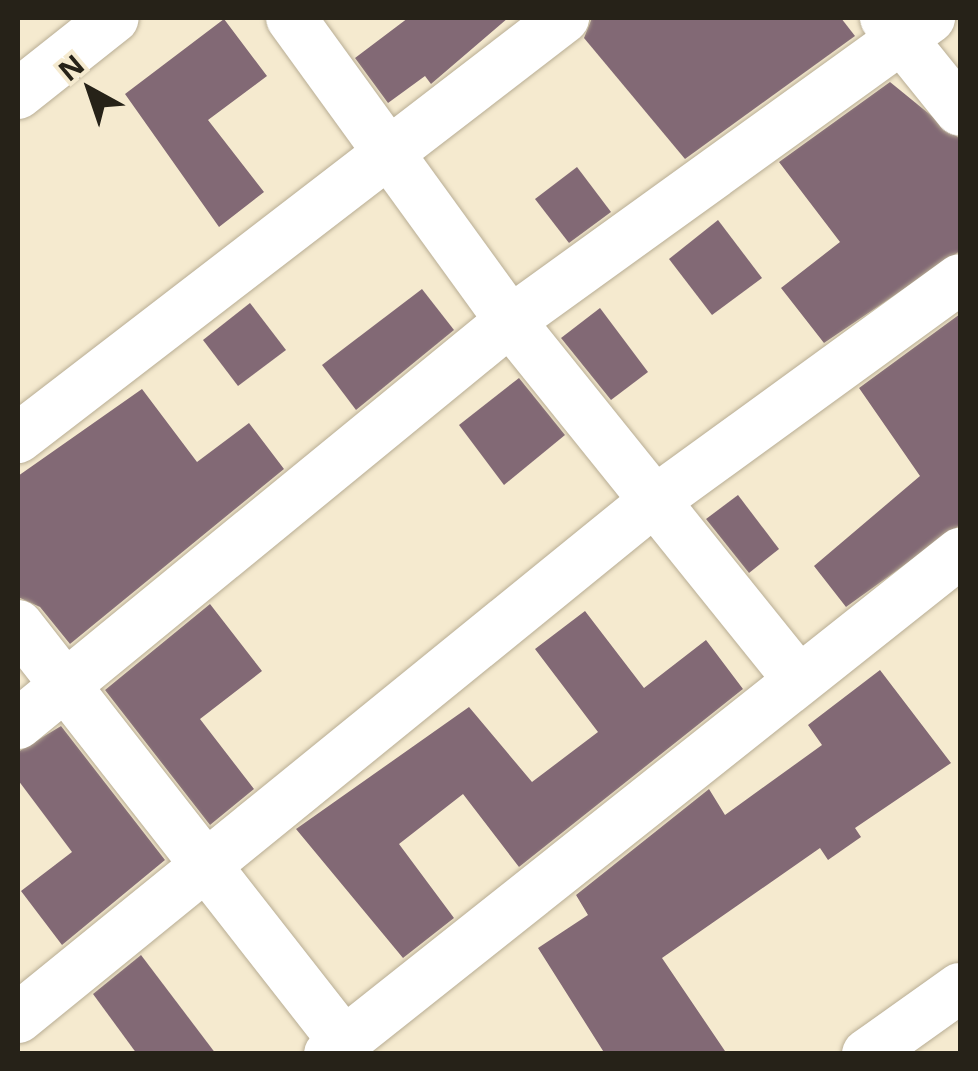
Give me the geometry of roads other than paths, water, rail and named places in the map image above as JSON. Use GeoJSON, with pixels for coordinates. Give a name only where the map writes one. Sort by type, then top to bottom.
{"type":"FeatureCollection","features":[{"type":"Feature","properties":{"kind":"street"},"geometry":{"type":"LineString","coordinates":[[18,94],[114,18]]}},
{"type":"Feature","properties":{"kind":"street"},"geometry":{"type":"LineString","coordinates":[[292,18],[510,321],[798,679]]}},
{"type":"Feature","properties":{"kind":"street"},"geometry":{"type":"LineString","coordinates":[[18,438],[564,18]]}},
{"type":"Feature","properties":{"kind":"street"},"geometry":{"type":"LineString","coordinates":[[18,724],[510,321],[906,25],[960,111]]}},
{"type":"Feature","properties":{"kind":"street"},"geometry":{"type":"LineString","coordinates":[[18,1018],[653,502],[960,279]]}},
{"type":"Feature","properties":{"kind":"street"},"geometry":{"type":"LineString","coordinates":[[18,625],[205,866],[336,1048],[960,553]]}},
{"type":"Feature","properties":{"kind":"street"},"geometry":{"type":"LineString","coordinates":[[866,1054],[960,988]]}}]}
